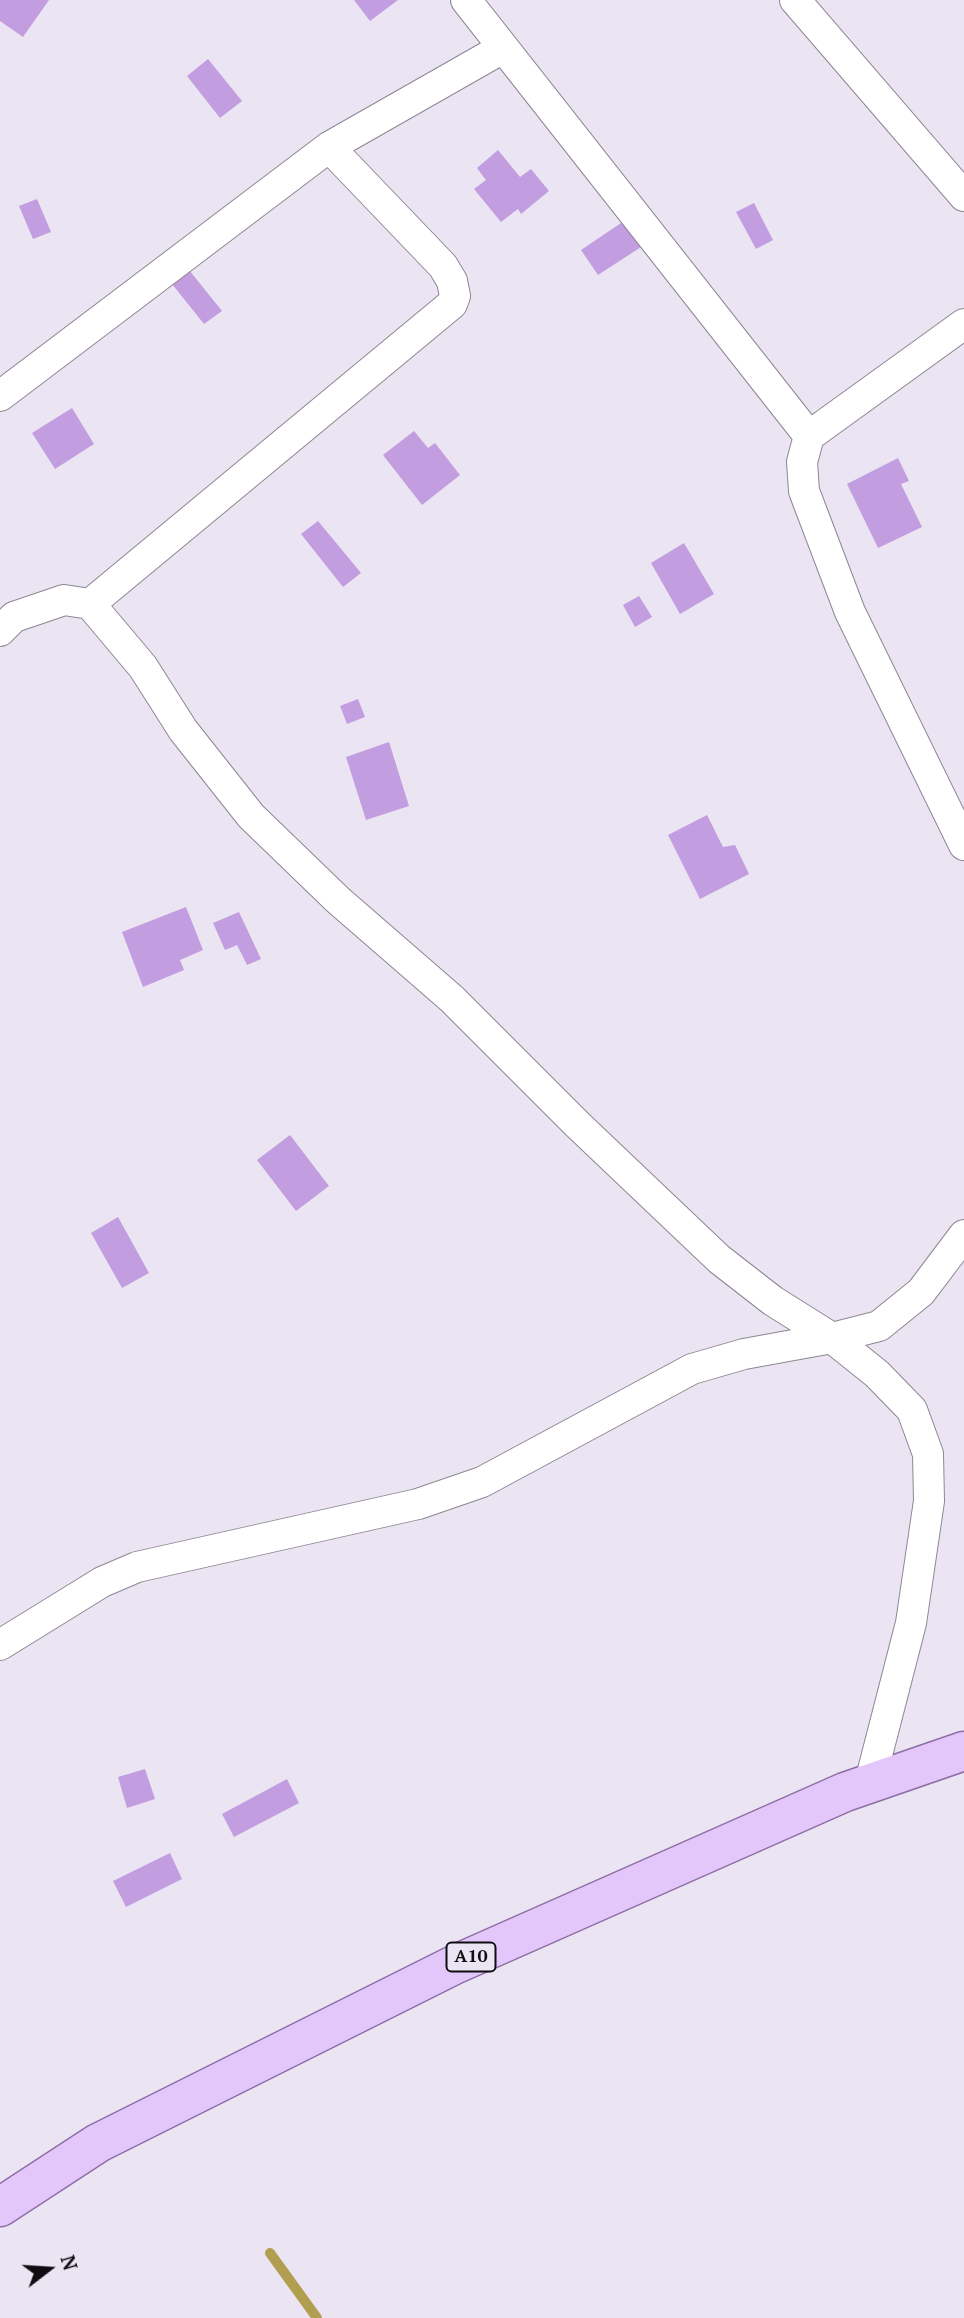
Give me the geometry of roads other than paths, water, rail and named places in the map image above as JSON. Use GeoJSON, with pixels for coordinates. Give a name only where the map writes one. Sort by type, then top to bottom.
{"type":"FeatureCollection","features":[{"type":"Feature","properties":{"kind":"main road","name":"A10"},"geometry":{"type":"LineString","coordinates":[[0,2207],[98,2143],[456,1964],[870,1782],[964,1751]]}},
{"type":"Feature","properties":{"kind":"street"},"geometry":{"type":"LineString","coordinates":[[466,0],[809,436]]}},
{"type":"Feature","properties":{"kind":"street"},"geometry":{"type":"LineString","coordinates":[[795,0],[964,195]]}},
{"type":"Feature","properties":{"kind":"street"},"geometry":{"type":"LineString","coordinates":[[0,396],[329,147],[503,48]]}},
{"type":"Feature","properties":{"kind":"street"},"geometry":{"type":"LineString","coordinates":[[90,604],[452,304],[455,296],[452,281],[443,266],[329,147]]}},
{"type":"Feature","properties":{"kind":"street"},"geometry":{"type":"LineString","coordinates":[[964,324],[809,436],[802,462],[804,491],[850,612],[964,845]]}},
{"type":"Feature","properties":{"kind":"street"},"geometry":{"type":"LineString","coordinates":[[5,615],[64,600],[90,604],[143,667],[183,730],[251,816],[338,900],[452,999],[578,1125],[719,1259],[773,1301],[832,1338],[877,1374],[912,1410],[928,1454],[929,1501],[911,1623],[870,1782]]}},
{"type":"Feature","properties":{"kind":"street"},"geometry":{"type":"LineString","coordinates":[[0,1644],[78,1596],[137,1567],[418,1504],[482,1482],[692,1369],[744,1354],[832,1338],[879,1326],[921,1292],[964,1235]]}},
{"type":"Feature","properties":{"kind":"waterway"},"geometry":{"type":"LineString","coordinates":[[270,2253],[317,2318]]}}]}
